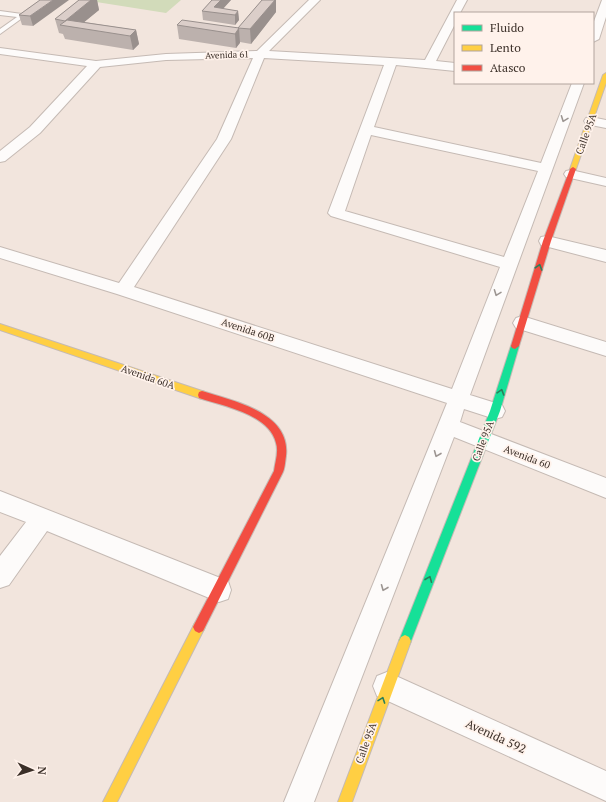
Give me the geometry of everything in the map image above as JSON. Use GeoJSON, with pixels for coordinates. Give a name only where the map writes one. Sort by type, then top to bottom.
{"type":"FeatureCollection","features":[{"type":"Feature","properties":{"kind":"street"},"geometry":{"type":"LineString","coordinates":[[123,290],[224,139],[260,54],[315,0]]}},
{"type":"Feature","properties":{"kind":"street"},"geometry":{"type":"LineString","coordinates":[[456,12],[462,0]]}},
{"type":"Feature","properties":{"kind":"street"},"geometry":{"type":"LineString","coordinates":[[594,36],[606,2]]}},
{"type":"Feature","properties":{"kind":"street"},"geometry":{"type":"LineString","coordinates":[[429,64],[454,16]]}},
{"type":"Feature","properties":{"kind":"street","name":"Avenida 61"},"geometry":{"type":"LineString","coordinates":[[0,51],[96,64],[166,57],[260,54],[429,64],[454,67]]}},
{"type":"Feature","properties":{"kind":"street"},"geometry":{"type":"LineString","coordinates":[[391,62],[336,213],[508,264]]}},
{"type":"Feature","properties":{"kind":"street"},"geometry":{"type":"LineString","coordinates":[[0,158],[35,130],[96,64]]}},
{"type":"Feature","properties":{"kind":"street","name":"Calle 95A"},"geometry":{"type":"LineString","coordinates":[[345,802],[387,686],[495,411],[547,241],[606,78]]}},
{"type":"Feature","properties":{"kind":"street"},"geometry":{"type":"LineString","coordinates":[[299,802],[448,426],[508,264],[578,84]]}},
{"type":"Feature","properties":{"kind":"street"},"geometry":{"type":"LineString","coordinates":[[591,120],[606,124]]}},
{"type":"Feature","properties":{"kind":"street"},"geometry":{"type":"LineString","coordinates":[[367,130],[545,168]]}},
{"type":"Feature","properties":{"kind":"street"},"geometry":{"type":"LineString","coordinates":[[571,174],[606,182]]}},
{"type":"Feature","properties":{"kind":"street"},"geometry":{"type":"LineString","coordinates":[[547,241],[606,256]]}},
{"type":"Feature","properties":{"kind":"street","name":"Avenida 60B"},"geometry":{"type":"LineString","coordinates":[[0,252],[123,290],[495,411]]}},
{"type":"Feature","properties":{"kind":"street"},"geometry":{"type":"LineString","coordinates":[[522,323],[606,349]]}},
{"type":"Feature","properties":{"kind":"street","name":"Avenida 60A"},"geometry":{"type":"LineString","coordinates":[[0,327],[255,413],[270,423],[279,432],[282,456],[279,471],[219,590]]}},
{"type":"Feature","properties":{"kind":"street","name":"Avenida 60"},"geometry":{"type":"LineString","coordinates":[[448,426],[606,488]]}},
{"type":"Feature","properties":{"kind":"street"},"geometry":{"type":"LineString","coordinates":[[0,501],[219,590],[110,802]]}},
{"type":"Feature","properties":{"kind":"street"},"geometry":{"type":"LineString","coordinates":[[0,576],[42,519]]}},
{"type":"Feature","properties":{"kind":"street","name":"Avenida 592"},"geometry":{"type":"LineString","coordinates":[[387,686],[606,786]]}},
{"type":"Feature","properties":{"kind":"lane"},"geometry":{"type":"LineString","coordinates":[[0,13],[22,16],[0,32]]}},
{"type":"Feature","properties":{"kind":"green space"},"geometry":{"type":"Polygon","coordinates":[[[181,0],[166,13],[90,1],[181,0]]]}},
{"type":"Feature","properties":{"kind":"building"},"geometry":{"type":"Polygon","coordinates":[[[40,0],[53,0],[30,16],[19,15],[40,0]]]}},
{"type":"Feature","properties":{"kind":"building"},"geometry":{"type":"Polygon","coordinates":[[[79,0],[91,0],[65,21],[55,19],[79,0]]]}},
{"type":"Feature","properties":{"kind":"building"},"geometry":{"type":"Polygon","coordinates":[[[212,0],[221,0],[214,7],[238,11],[235,15],[202,11],[212,0]]]}},
{"type":"Feature","properties":{"kind":"building"},"geometry":{"type":"Polygon","coordinates":[[[262,0],[275,0],[250,29],[238,28],[262,0]]]}},
{"type":"Feature","properties":{"kind":"building"},"geometry":{"type":"Polygon","coordinates":[[[67,20],[136,30],[130,36],[60,25],[67,20]]]}},
{"type":"Feature","properties":{"kind":"building"},"geometry":{"type":"Polygon","coordinates":[[[182,20],[239,28],[235,34],[177,25],[182,20]]]}},
{"type":"Feature","properties":{"kind":"traffic: fast"},"geometry":{"type":"LineString","coordinates":[[405,641],[495,411],[515,346]]}},
{"type":"Feature","properties":{"kind":"traffic: slow"},"geometry":{"type":"LineString","coordinates":[[573,169],[606,75]]}},
{"type":"Feature","properties":{"kind":"traffic: slow"},"geometry":{"type":"LineString","coordinates":[[0,327],[202,395]]}},
{"type":"Feature","properties":{"kind":"traffic: slow"},"geometry":{"type":"LineString","coordinates":[[110,802],[199,627]]}},
{"type":"Feature","properties":{"kind":"traffic: slow"},"geometry":{"type":"LineString","coordinates":[[345,802],[405,641]]}},
{"type":"Feature","properties":{"kind":"traffic: jam"},"geometry":{"type":"LineString","coordinates":[[515,346],[547,241],[573,169]]}},
{"type":"Feature","properties":{"kind":"traffic: jam"},"geometry":{"type":"LineString","coordinates":[[199,627],[279,471],[282,450],[277,433],[270,424],[260,417],[236,406],[202,395]]}}]}
